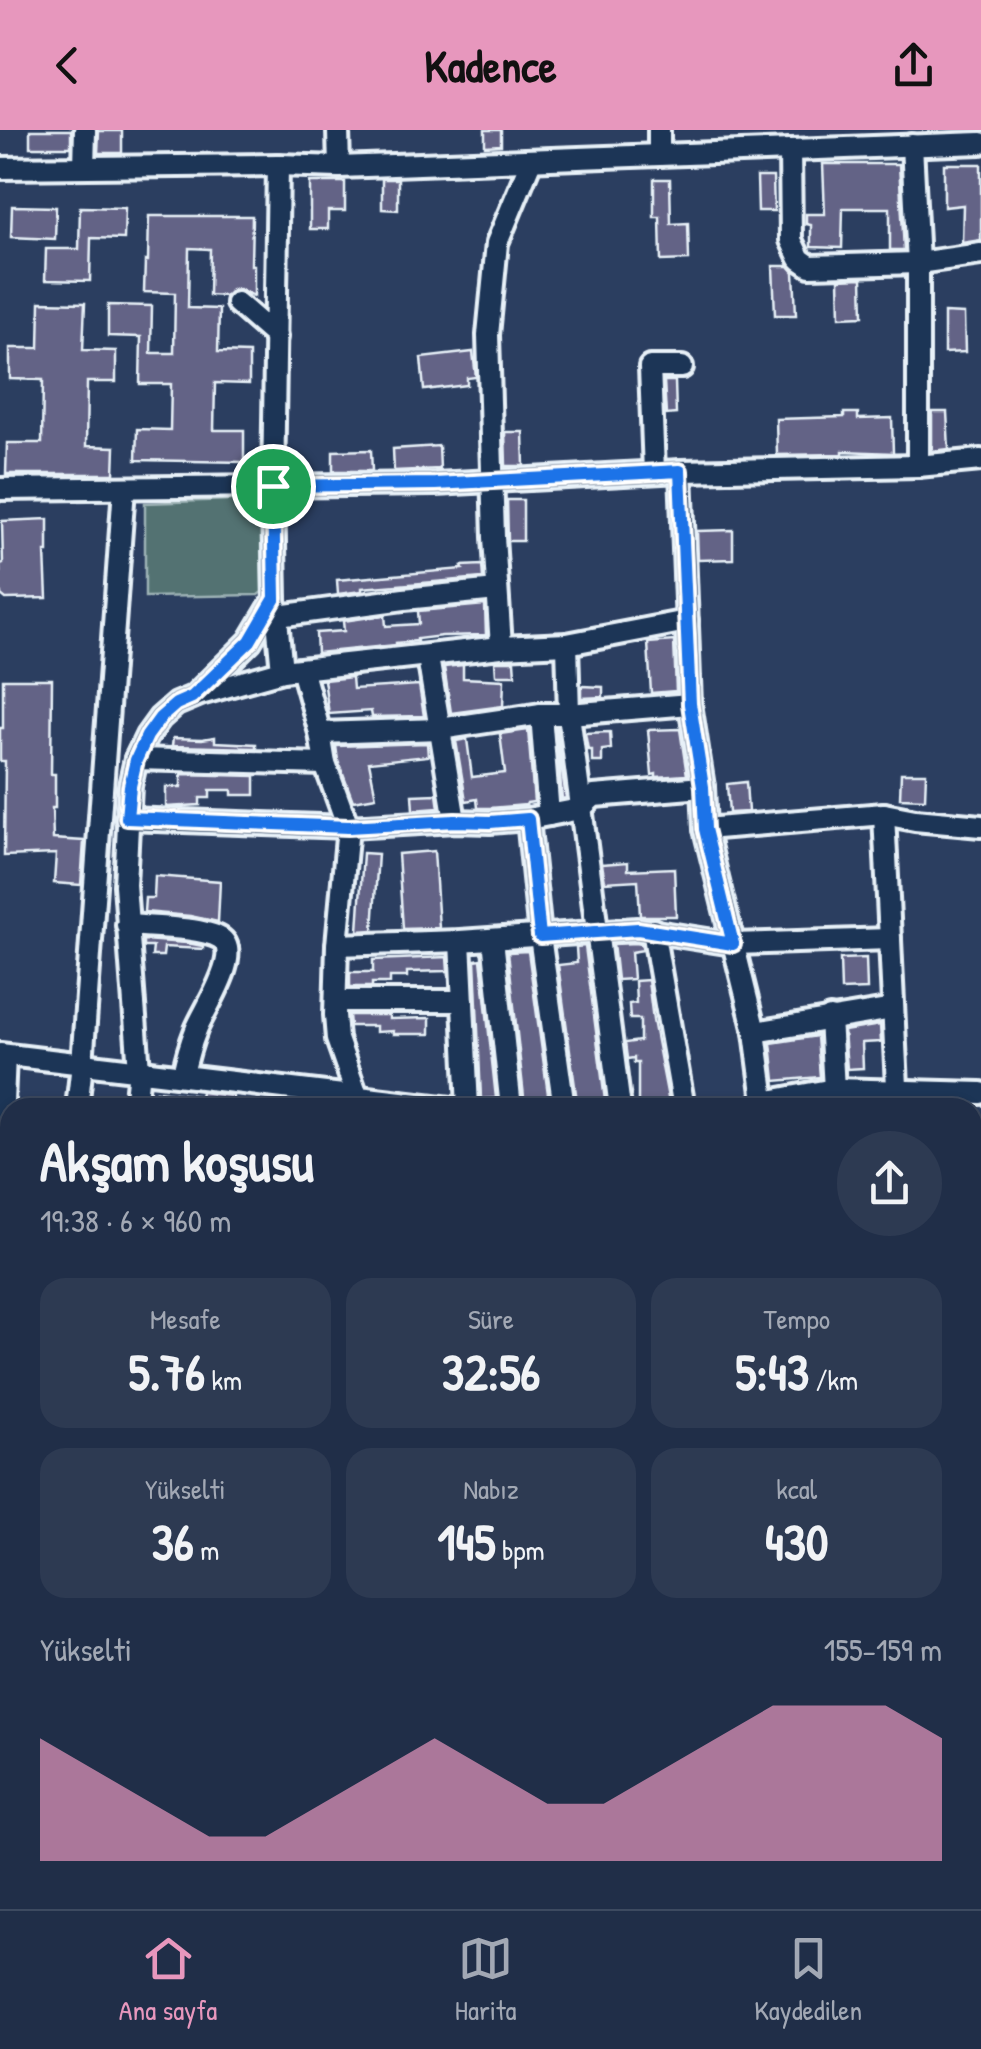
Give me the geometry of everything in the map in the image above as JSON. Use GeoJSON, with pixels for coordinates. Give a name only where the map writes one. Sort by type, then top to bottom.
{"type":"FeatureCollection","features":[{"type":"Feature","properties":{"kind":"street"},"geometry":{"type":"LineString","coordinates":[[84,130],[84,168]]}},
{"type":"Feature","properties":{"kind":"street"},"geometry":{"type":"LineString","coordinates":[[338,130],[339,168]]}},
{"type":"Feature","properties":{"kind":"street"},"geometry":{"type":"LineString","coordinates":[[658,155],[659,130]]}},
{"type":"Feature","properties":{"kind":"street"},"geometry":{"type":"LineString","coordinates":[[0,168],[339,168],[981,143]]}},
{"type":"Feature","properties":{"kind":"street"},"geometry":{"type":"LineString","coordinates":[[912,146],[918,263],[918,466]]}},
{"type":"Feature","properties":{"kind":"street"},"geometry":{"type":"LineString","coordinates":[[790,150],[791,240],[800,259],[810,266],[918,263],[981,254]]}},
{"type":"Feature","properties":{"kind":"street"},"geometry":{"type":"LineString","coordinates":[[501,647],[488,336],[496,243],[531,161]]}},
{"type":"Feature","properties":{"kind":"street"},"geometry":{"type":"LineString","coordinates":[[278,165],[273,486],[276,607],[292,670],[320,733],[325,764],[348,827],[336,945],[337,1039],[356,1098]]}},
{"type":"Feature","properties":{"kind":"street"},"geometry":{"type":"LineString","coordinates":[[236,304],[276,336]]}},
{"type":"Feature","properties":{"kind":"street"},"geometry":{"type":"LineString","coordinates":[[654,472],[650,368],[682,367]]}},
{"type":"Feature","properties":{"kind":"street"},"geometry":{"type":"LineString","coordinates":[[0,489],[492,481],[680,471],[918,466],[981,460]]}},
{"type":"Feature","properties":{"kind":"street"},"geometry":{"type":"LineString","coordinates":[[680,471],[690,704],[703,787],[705,829],[754,1032],[764,1098]]}},
{"type":"Feature","properties":{"kind":"street"},"geometry":{"type":"LineString","coordinates":[[78,1098],[124,488]]}},
{"type":"Feature","properties":{"kind":"street"},"geometry":{"type":"LineString","coordinates":[[192,697],[250,641],[276,607],[497,590]]}},
{"type":"Feature","properties":{"kind":"street"},"geometry":{"type":"LineString","coordinates":[[136,1098],[139,1070],[124,886],[130,786],[147,736],[176,704],[292,670],[501,647],[567,644],[687,621]]}},
{"type":"Feature","properties":{"kind":"street"},"geometry":{"type":"LineString","coordinates":[[567,644],[569,714],[619,1098]]}},
{"type":"Feature","properties":{"kind":"street"},"geometry":{"type":"LineString","coordinates":[[428,657],[455,821]]}},
{"type":"Feature","properties":{"kind":"street"},"geometry":{"type":"LineString","coordinates":[[320,733],[440,730],[541,714],[690,704]]}},
{"type":"Feature","properties":{"kind":"street"},"geometry":{"type":"LineString","coordinates":[[541,714],[540,936],[563,1098]]}},
{"type":"Feature","properties":{"kind":"street"},"geometry":{"type":"LineString","coordinates":[[136,760],[325,764]]}},
{"type":"Feature","properties":{"kind":"street"},"geometry":{"type":"LineString","coordinates":[[127,818],[348,827],[490,822],[580,809],[594,796],[703,787]]}},
{"type":"Feature","properties":{"kind":"street"},"geometry":{"type":"LineString","coordinates":[[705,829],[884,814],[981,826]]}},
{"type":"Feature","properties":{"kind":"street"},"geometry":{"type":"LineString","coordinates":[[884,814],[898,1098]]}},
{"type":"Feature","properties":{"kind":"street"},"geometry":{"type":"LineString","coordinates":[[127,925],[208,934],[223,939],[228,946],[223,978],[196,1029],[183,1076]]}},
{"type":"Feature","properties":{"kind":"street"},"geometry":{"type":"LineString","coordinates":[[336,945],[460,941],[596,930],[653,930],[733,944],[890,939]]}},
{"type":"Feature","properties":{"kind":"street"},"geometry":{"type":"LineString","coordinates":[[653,930],[682,1098]]}},
{"type":"Feature","properties":{"kind":"street"},"geometry":{"type":"LineString","coordinates":[[494,939],[509,1098]]}},
{"type":"Feature","properties":{"kind":"street"},"geometry":{"type":"LineString","coordinates":[[460,941],[468,1098]]}},
{"type":"Feature","properties":{"kind":"street"},"geometry":{"type":"LineString","coordinates":[[336,1001],[463,1001]]}},
{"type":"Feature","properties":{"kind":"street"},"geometry":{"type":"LineString","coordinates":[[754,1032],[893,1009]]}},
{"type":"Feature","properties":{"kind":"street"},"geometry":{"type":"LineString","coordinates":[[830,1018],[835,1098]]}},
{"type":"Feature","properties":{"kind":"street"},"geometry":{"type":"LineString","coordinates":[[3,1098],[2,1055],[330,1098]]}},
{"type":"Feature","properties":{"kind":"street"},"geometry":{"type":"LineString","coordinates":[[910,1098],[981,1092]]}},
{"type":"Feature","properties":{"kind":"green space"},"geometry":{"type":"Polygon","coordinates":[[[260,499],[262,592],[145,597],[145,503],[260,499]]]}},
{"type":"Feature","properties":{"kind":"building"},"geometry":{"type":"Polygon","coordinates":[[[30,130],[71,130],[71,147],[30,147],[30,130]]]}},
{"type":"Feature","properties":{"kind":"building"},"geometry":{"type":"Polygon","coordinates":[[[485,130],[501,130],[501,145],[485,146],[485,130]]]}},
{"type":"Feature","properties":{"kind":"building"},"geometry":{"type":"Polygon","coordinates":[[[99,131],[122,131],[122,153],[98,153],[99,131]]]}},
{"type":"Feature","properties":{"kind":"building"},"geometry":{"type":"Polygon","coordinates":[[[823,164],[899,164],[904,250],[890,250],[890,208],[843,208],[842,248],[811,247],[811,225],[806,224],[806,214],[825,214],[823,164]]]}},
{"type":"Feature","properties":{"kind":"building"},"geometry":{"type":"Polygon","coordinates":[[[944,164],[981,164],[981,240],[962,243],[963,205],[944,207],[944,164]]]}},
{"type":"Feature","properties":{"kind":"building"},"geometry":{"type":"Polygon","coordinates":[[[757,177],[773,177],[774,211],[758,211],[757,177]]]}},
{"type":"Feature","properties":{"kind":"building"},"geometry":{"type":"Polygon","coordinates":[[[382,179],[398,179],[398,210],[382,209],[382,179]]]}},
{"type":"Feature","properties":{"kind":"building"},"geometry":{"type":"Polygon","coordinates":[[[654,179],[670,179],[671,224],[688,223],[689,260],[661,261],[660,217],[654,217],[654,179]]]}},
{"type":"Feature","properties":{"kind":"building"},"geometry":{"type":"Polygon","coordinates":[[[310,182],[345,182],[345,211],[328,211],[328,229],[310,229],[310,182]]]}},
{"type":"Feature","properties":{"kind":"building"},"geometry":{"type":"Polygon","coordinates":[[[12,206],[56,207],[55,239],[11,237],[12,206]]]}},
{"type":"Feature","properties":{"kind":"building"},"geometry":{"type":"Polygon","coordinates":[[[80,207],[125,208],[124,239],[91,238],[90,281],[45,280],[46,249],[79,249],[80,207]]]}},
{"type":"Feature","properties":{"kind":"building"},"geometry":{"type":"Polygon","coordinates":[[[149,216],[252,216],[254,296],[239,289],[226,296],[209,295],[210,249],[189,248],[188,308],[219,309],[218,352],[249,353],[249,384],[215,383],[214,430],[244,430],[244,462],[136,460],[137,429],[170,430],[171,384],[140,384],[141,337],[108,336],[108,305],[152,306],[151,353],[174,353],[175,293],[144,292],[149,216]]]}},
{"type":"Feature","properties":{"kind":"building"},"geometry":{"type":"Polygon","coordinates":[[[773,266],[789,266],[794,272],[796,315],[775,315],[773,266]]]}},
{"type":"Feature","properties":{"kind":"building"},"geometry":{"type":"Polygon","coordinates":[[[862,278],[863,316],[840,317],[839,279],[862,278]]]}},
{"type":"Feature","properties":{"kind":"building"},"geometry":{"type":"Polygon","coordinates":[[[40,302],[85,303],[83,350],[116,351],[116,382],[87,382],[86,446],[115,447],[114,474],[6,474],[7,443],[42,443],[43,380],[10,379],[10,348],[39,348],[40,302]]]}},
{"type":"Feature","properties":{"kind":"building"},"geometry":{"type":"Polygon","coordinates":[[[944,313],[964,314],[965,352],[944,353],[944,313]]]}},
{"type":"Feature","properties":{"kind":"building"},"geometry":{"type":"Polygon","coordinates":[[[473,352],[476,377],[467,378],[467,385],[424,390],[421,358],[473,352]]]}},
{"type":"Feature","properties":{"kind":"building"},"geometry":{"type":"Polygon","coordinates":[[[664,381],[675,381],[676,414],[666,415],[664,381]]]}},
{"type":"Feature","properties":{"kind":"building"},"geometry":{"type":"Polygon","coordinates":[[[932,412],[947,412],[949,449],[932,451],[932,412]]]}},
{"type":"Feature","properties":{"kind":"building"},"geometry":{"type":"Polygon","coordinates":[[[844,413],[858,413],[858,419],[892,418],[893,453],[777,455],[776,419],[844,417],[844,413]]]}},
{"type":"Feature","properties":{"kind":"building"},"geometry":{"type":"Polygon","coordinates":[[[505,432],[523,432],[524,466],[506,466],[505,432]]]}},
{"type":"Feature","properties":{"kind":"building"},"geometry":{"type":"Polygon","coordinates":[[[439,446],[440,469],[394,471],[393,449],[439,446]]]}},
{"type":"Feature","properties":{"kind":"building"},"geometry":{"type":"Polygon","coordinates":[[[371,450],[372,471],[333,471],[333,451],[371,450]]]}},
{"type":"Feature","properties":{"kind":"building"},"geometry":{"type":"Polygon","coordinates":[[[507,500],[523,500],[523,541],[508,541],[507,500]]]}},
{"type":"Feature","properties":{"kind":"building"},"geometry":{"type":"Polygon","coordinates":[[[48,519],[47,598],[6,599],[1,595],[2,521],[48,519]]]}},
{"type":"Feature","properties":{"kind":"building"},"geometry":{"type":"Polygon","coordinates":[[[733,530],[733,559],[698,560],[697,531],[733,530]]]}},
{"type":"Feature","properties":{"kind":"building"},"geometry":{"type":"Polygon","coordinates":[[[482,565],[483,578],[362,588],[338,594],[337,580],[482,565]]]}},
{"type":"Feature","properties":{"kind":"building"},"geometry":{"type":"Polygon","coordinates":[[[485,605],[486,635],[442,636],[317,653],[316,633],[344,631],[343,621],[385,615],[386,626],[419,624],[418,611],[485,605]]]}},
{"type":"Feature","properties":{"kind":"building"},"geometry":{"type":"Polygon","coordinates":[[[674,641],[676,691],[651,693],[648,643],[674,641]]]}},
{"type":"Feature","properties":{"kind":"building"},"geometry":{"type":"Polygon","coordinates":[[[495,661],[514,661],[515,675],[496,675],[495,661]]]}},
{"type":"Feature","properties":{"kind":"building"},"geometry":{"type":"Polygon","coordinates":[[[463,665],[463,678],[504,680],[503,706],[451,713],[444,667],[463,665]]]}},
{"type":"Feature","properties":{"kind":"building"},"geometry":{"type":"Polygon","coordinates":[[[352,677],[353,689],[419,685],[424,716],[372,717],[371,711],[329,714],[324,680],[352,677]]]}},
{"type":"Feature","properties":{"kind":"building"},"geometry":{"type":"Polygon","coordinates":[[[3,679],[52,679],[53,839],[84,841],[81,885],[54,883],[56,854],[4,856],[5,761],[0,761],[3,679]]]}},
{"type":"Feature","properties":{"kind":"building"},"geometry":{"type":"Polygon","coordinates":[[[582,686],[603,687],[603,697],[582,698],[582,686]]]}},
{"type":"Feature","properties":{"kind":"building"},"geometry":{"type":"Polygon","coordinates":[[[556,728],[566,798],[562,799],[556,728]]]}},
{"type":"Feature","properties":{"kind":"building"},"geometry":{"type":"Polygon","coordinates":[[[680,729],[687,775],[652,775],[648,730],[680,729]]]}},
{"type":"Feature","properties":{"kind":"building"},"geometry":{"type":"Polygon","coordinates":[[[528,730],[534,802],[478,808],[477,799],[466,801],[456,741],[467,739],[472,777],[505,773],[500,734],[528,730]]]}},
{"type":"Feature","properties":{"kind":"building"},"geometry":{"type":"Polygon","coordinates":[[[610,732],[611,749],[602,750],[602,762],[592,762],[585,733],[610,732]]]}},
{"type":"Feature","properties":{"kind":"building"},"geometry":{"type":"Polygon","coordinates":[[[215,737],[215,742],[256,744],[256,748],[172,746],[173,738],[215,737]]]}},
{"type":"Feature","properties":{"kind":"building"},"geometry":{"type":"Polygon","coordinates":[[[427,743],[428,756],[369,762],[376,797],[353,801],[336,746],[427,743]]]}},
{"type":"Feature","properties":{"kind":"building"},"geometry":{"type":"Polygon","coordinates":[[[901,773],[926,773],[925,799],[900,798],[901,773]]]}},
{"type":"Feature","properties":{"kind":"building"},"geometry":{"type":"Polygon","coordinates":[[[181,774],[255,776],[255,795],[210,790],[210,798],[200,798],[200,805],[166,807],[166,787],[181,787],[181,774]]]}},
{"type":"Feature","properties":{"kind":"building"},"geometry":{"type":"Polygon","coordinates":[[[746,782],[748,812],[729,813],[727,784],[746,782]]]}},
{"type":"Feature","properties":{"kind":"building"},"geometry":{"type":"Polygon","coordinates":[[[437,794],[439,808],[413,810],[412,795],[437,794]]]}},
{"type":"Feature","properties":{"kind":"building"},"geometry":{"type":"Polygon","coordinates":[[[434,851],[439,928],[403,929],[398,854],[434,851]]]}},
{"type":"Feature","properties":{"kind":"building"},"geometry":{"type":"Polygon","coordinates":[[[363,853],[378,854],[373,930],[358,931],[363,853]]]}},
{"type":"Feature","properties":{"kind":"building"},"geometry":{"type":"Polygon","coordinates":[[[628,862],[628,870],[674,868],[676,916],[640,916],[638,880],[605,882],[602,864],[628,862]]]}},
{"type":"Feature","properties":{"kind":"building"},"geometry":{"type":"Polygon","coordinates":[[[155,876],[220,881],[218,922],[144,912],[145,898],[154,898],[155,876]]]}},
{"type":"Feature","properties":{"kind":"building"},"geometry":{"type":"Polygon","coordinates":[[[143,940],[187,943],[203,949],[164,947],[163,956],[152,956],[153,947],[143,947],[143,940]]]}},
{"type":"Feature","properties":{"kind":"building"},"geometry":{"type":"Polygon","coordinates":[[[636,943],[643,950],[631,952],[633,979],[617,980],[613,944],[636,943]]]}},
{"type":"Feature","properties":{"kind":"building"},"geometry":{"type":"Polygon","coordinates":[[[585,946],[605,1098],[577,1098],[558,965],[577,963],[576,947],[585,946]]]}},
{"type":"Feature","properties":{"kind":"building"},"geometry":{"type":"Polygon","coordinates":[[[528,951],[549,1098],[524,1098],[508,952],[528,951]]]}},
{"type":"Feature","properties":{"kind":"building"},"geometry":{"type":"Polygon","coordinates":[[[447,957],[448,971],[407,972],[407,977],[390,977],[390,983],[350,987],[350,972],[373,972],[373,960],[447,957]]]}},
{"type":"Feature","properties":{"kind":"building"},"geometry":{"type":"Polygon","coordinates":[[[866,958],[867,989],[841,990],[840,959],[866,958]]]}},
{"type":"Feature","properties":{"kind":"building"},"geometry":{"type":"Polygon","coordinates":[[[481,959],[496,1098],[481,1098],[475,960],[481,959]]]}},
{"type":"Feature","properties":{"kind":"building"},"geometry":{"type":"Polygon","coordinates":[[[648,980],[668,1098],[638,1098],[638,1063],[634,1063],[634,1058],[627,1059],[625,1043],[640,1041],[640,1019],[630,1019],[629,1004],[636,1003],[635,981],[648,980]]]}},
{"type":"Feature","properties":{"kind":"building"},"geometry":{"type":"Polygon","coordinates":[[[349,1015],[430,1018],[430,1034],[393,1034],[376,1032],[376,1026],[350,1026],[349,1015]]]}},
{"type":"Feature","properties":{"kind":"building"},"geometry":{"type":"Polygon","coordinates":[[[880,1025],[881,1042],[862,1043],[863,1068],[847,1069],[844,1031],[880,1025]]]}},
{"type":"Feature","properties":{"kind":"building"},"geometry":{"type":"Polygon","coordinates":[[[817,1036],[820,1077],[775,1081],[771,1043],[817,1036]]]}},
{"type":"Feature","properties":{"kind":"building"},"geometry":{"type":"Polygon","coordinates":[[[156,1091],[233,1096],[233,1098],[156,1098],[156,1091]]]}},
{"type":"Feature","properties":{"kind":"route"},"geometry":{"type":"LineString","coordinates":[[680,471],[690,704],[703,787],[705,829],[733,944],[638,929],[540,936],[528,819],[348,827],[127,818],[136,760],[147,736],[160,718],[192,697],[250,641],[275,598],[273,486],[435,484],[680,471]]}}]}
